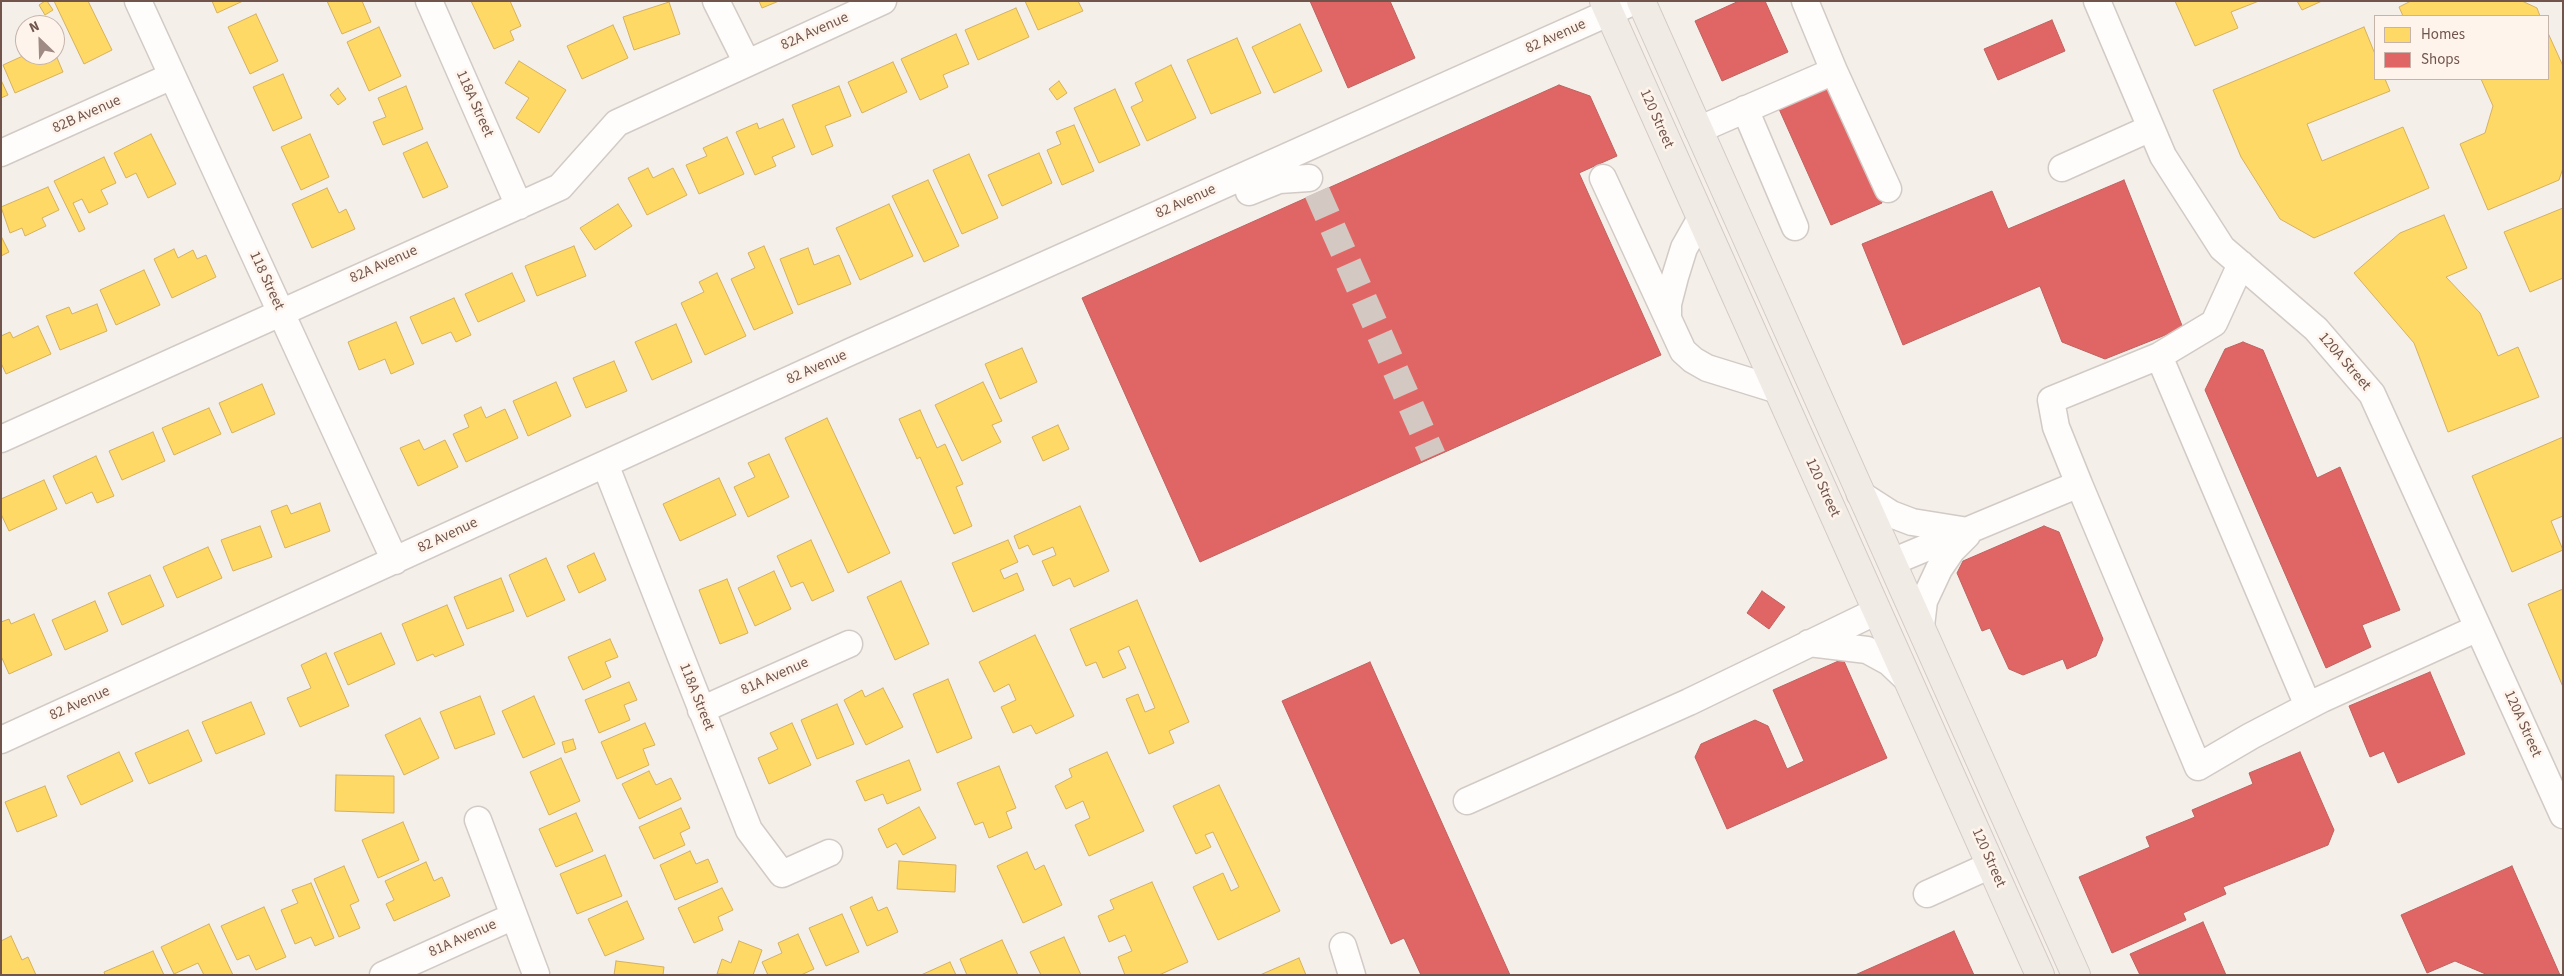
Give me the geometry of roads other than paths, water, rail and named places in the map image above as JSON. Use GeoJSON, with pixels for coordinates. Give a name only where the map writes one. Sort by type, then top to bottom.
{"type":"FeatureCollection","features":[{"type":"Feature","properties":{"kind":"main road"},"geometry":{"type":"LineString","coordinates":[[1641,1],[2076,975]]}},
{"type":"Feature","properties":{"kind":"main road","name":"120 Street"},"geometry":{"type":"LineString","coordinates":[[1606,7],[2040,975]]}},
{"type":"Feature","properties":{"kind":"main road"},"geometry":{"type":"LineString","coordinates":[[1834,514],[1854,526],[1872,560],[1881,565],[1892,562]]}},
{"type":"Feature","properties":{"kind":"main road"},"geometry":{"type":"LineString","coordinates":[[1877,611],[1888,609],[1897,614],[1916,643],[1935,658]]}},
{"type":"Feature","properties":{"kind":"street","name":"118 Street"},"geometry":{"type":"LineString","coordinates":[[138,1],[395,561]]}},
{"type":"Feature","properties":{"kind":"street","name":"118A Street"},"geometry":{"type":"LineString","coordinates":[[429,1],[519,206]]}},
{"type":"Feature","properties":{"kind":"street"},"geometry":{"type":"LineString","coordinates":[[716,1],[746,63]]}},
{"type":"Feature","properties":{"kind":"street","name":"82A Avenue"},"geometry":{"type":"LineString","coordinates":[[1,439],[280,311],[560,187],[617,123],[884,1]]}},
{"type":"Feature","properties":{"kind":"street","name":"82 Avenue"},"geometry":{"type":"LineString","coordinates":[[1,740],[605,464],[1298,152],[1606,7],[1634,1]]}},
{"type":"Feature","properties":{"kind":"street"},"geometry":{"type":"LineString","coordinates":[[1805,1],[1888,189]]}},
{"type":"Feature","properties":{"kind":"street","name":"120A Street"},"geometry":{"type":"LineString","coordinates":[[2097,1],[2163,156],[2222,248],[2316,329],[2372,394],[2563,815]]}},
{"type":"Feature","properties":{"kind":"street"},"geometry":{"type":"LineString","coordinates":[[1698,130],[1834,70]]}},
{"type":"Feature","properties":{"kind":"street","name":"82B Avenue"},"geometry":{"type":"LineString","coordinates":[[1,153],[172,76]]}},
{"type":"Feature","properties":{"kind":"street"},"geometry":{"type":"LineString","coordinates":[[1745,109],[1795,227]]}},
{"type":"Feature","properties":{"kind":"street"},"geometry":{"type":"LineString","coordinates":[[2062,168],[2151,128]]}},
{"type":"Feature","properties":{"kind":"street"},"geometry":{"type":"LineString","coordinates":[[1111,235],[1168,228],[1279,180],[1313,185],[1298,152]]}},
{"type":"Feature","properties":{"kind":"street"},"geometry":{"type":"LineString","coordinates":[[1604,178],[1683,351],[1693,360],[1707,368],[1778,390]]}},
{"type":"Feature","properties":{"kind":"street"},"geometry":{"type":"LineString","coordinates":[[1668,318],[1668,304],[1684,248],[1701,218]]}},
{"type":"Feature","properties":{"kind":"street"},"geometry":{"type":"LineString","coordinates":[[2241,264],[2214,323],[2159,356],[2051,400],[2056,427],[2198,767],[2308,706],[2478,628]]}},
{"type":"Feature","properties":{"kind":"street"},"geometry":{"type":"LineString","coordinates":[[2159,356],[2308,706]]}},
{"type":"Feature","properties":{"kind":"street","name":"118A Street"},"geometry":{"type":"LineString","coordinates":[[605,464],[749,830],[782,874],[829,853]]}},
{"type":"Feature","properties":{"kind":"street"},"geometry":{"type":"LineString","coordinates":[[1892,562],[1971,531],[2079,484]]}},
{"type":"Feature","properties":{"kind":"street"},"geometry":{"type":"LineString","coordinates":[[1860,494],[1891,514],[1912,522],[1971,531]]}},
{"type":"Feature","properties":{"kind":"street"},"geometry":{"type":"LineString","coordinates":[[1921,626],[1924,601],[1939,569],[1952,550],[1971,531]]}},
{"type":"Feature","properties":{"kind":"street"},"geometry":{"type":"LineString","coordinates":[[1467,801],[1689,702],[1877,611]]}},
{"type":"Feature","properties":{"kind":"street"},"geometry":{"type":"LineString","coordinates":[[1809,643],[1867,650],[1889,662],[1908,680]]}},
{"type":"Feature","properties":{"kind":"street","name":"81A Avenue"},"geometry":{"type":"LineString","coordinates":[[701,710],[849,644]]}},
{"type":"Feature","properties":{"kind":"street","name":"81A Avenue"},"geometry":{"type":"LineString","coordinates":[[478,820],[536,974]]}},
{"type":"Feature","properties":{"kind":"street"},"geometry":{"type":"LineString","coordinates":[[1927,894],[1991,865]]}},
{"type":"Feature","properties":{"kind":"street","name":"81A Avenue"},"geometry":{"type":"LineString","coordinates":[[383,975],[514,916]]}},
{"type":"Feature","properties":{"kind":"street"},"geometry":{"type":"LineString","coordinates":[[1343,946],[1352,975]]}},
{"type":"Feature","properties":{"kind":"tunnel"},"geometry":{"type":"LineString","coordinates":[[1317,192],[1433,456]]}}]}
